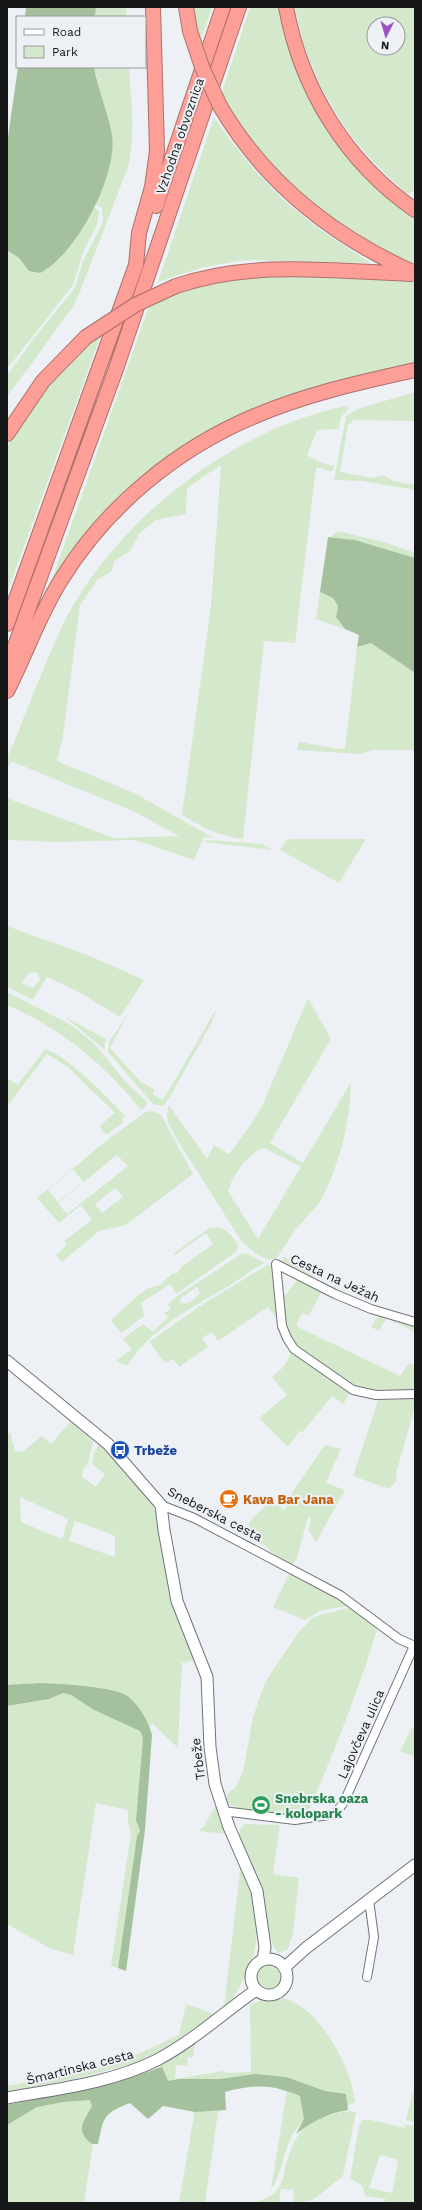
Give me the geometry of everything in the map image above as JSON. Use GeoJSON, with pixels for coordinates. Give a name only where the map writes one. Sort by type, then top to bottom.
{"type":"FeatureCollection","features":[{"type":"Feature","properties":{"kind":"highway"},"geometry":{"type":"LineString","coordinates":[[7,624],[136,265],[139,233],[152,187],[157,151],[153,7]]}},
{"type":"Feature","properties":{"kind":"highway"},"geometry":{"type":"LineString","coordinates":[[186,7],[190,32],[207,80],[232,126],[253,154],[288,191],[321,219],[360,245],[415,273]]}},
{"type":"Feature","properties":{"kind":"highway","name":"Vzhodna obvoznica"},"geometry":{"type":"LineString","coordinates":[[136,265],[223,7]]}},
{"type":"Feature","properties":{"kind":"highway"},"geometry":{"type":"LineString","coordinates":[[7,668],[116,369],[239,7]]}},
{"type":"Feature","properties":{"kind":"highway"},"geometry":{"type":"LineString","coordinates":[[286,7],[300,62],[317,100],[328,119],[344,142],[366,168],[397,197],[415,210]]}},
{"type":"Feature","properties":{"kind":"highway"},"geometry":{"type":"LineString","coordinates":[[7,434],[43,381],[86,337],[134,304],[176,286],[214,275],[254,269],[302,268],[415,273]]}},
{"type":"Feature","properties":{"kind":"highway"},"geometry":{"type":"LineString","coordinates":[[7,691],[41,615],[74,560],[116,511],[163,469],[199,444],[256,415],[323,392],[415,370]]}},
{"type":"Feature","properties":{"kind":"street","name":"Cesta na Ježah"},"geometry":{"type":"LineString","coordinates":[[415,1322],[357,1303],[276,1264],[282,1326],[294,1349],[353,1390],[376,1395],[415,1394]]}},
{"type":"Feature","properties":{"kind":"street","name":"Sneberska cesta"},"geometry":{"type":"LineString","coordinates":[[7,1361],[108,1444],[161,1505],[194,1518],[340,1595],[399,1639],[415,1646]]}},
{"type":"Feature","properties":{"kind":"street","name":"Trbeže"},"geometry":{"type":"LineString","coordinates":[[161,1505],[164,1530],[178,1601],[207,1677],[211,1759],[215,1784],[223,1811],[256,1890],[265,1947],[263,1960]]}},
{"type":"Feature","properties":{"kind":"street","name":"Lajovčeva ulica"},"geometry":{"type":"LineString","coordinates":[[223,1811],[295,1820],[336,1814],[344,1802],[415,1646]]}},
{"type":"Feature","properties":{"kind":"street"},"geometry":{"type":"LineString","coordinates":[[284,1968],[306,1948],[414,1867]]}},
{"type":"Feature","properties":{"kind":"street"},"geometry":{"type":"LineString","coordinates":[[367,1976],[374,1937],[369,1900]]}},
{"type":"Feature","properties":{"kind":"street"},"geometry":{"type":"LineString","coordinates":[[263,1960],[275,1960],[284,1968],[287,1979],[284,1987],[278,1993],[266,1995],[256,1990],[251,1979],[252,1973],[258,1963],[263,1960]]}},
{"type":"Feature","properties":{"kind":"street","name":"Šmartinska cesta"},"geometry":{"type":"LineString","coordinates":[[7,2098],[61,2088],[136,2069],[157,2059],[198,2034],[256,1990]]}},
{"type":"Feature","properties":{"kind":"green space"},"geometry":{"type":"Polygon","coordinates":[[[26,7],[96,7],[95,16],[25,16],[26,7]]]}},
{"type":"Feature","properties":{"kind":"green space"},"geometry":{"type":"Polygon","coordinates":[[[96,7],[126,7],[127,16],[95,16],[96,7]]]}},
{"type":"Feature","properties":{"kind":"green space"},"geometry":{"type":"Polygon","coordinates":[[[192,7],[212,7],[200,43],[192,7]]]}},
{"type":"Feature","properties":{"kind":"green space"},"geometry":{"type":"Polygon","coordinates":[[[250,7],[281,7],[298,72],[312,103],[400,206],[415,217],[415,264],[385,251],[356,235],[329,217],[304,196],[259,149],[239,123],[221,95],[250,7]]]}},
{"type":"Feature","properties":{"kind":"green space"},"geometry":{"type":"Polygon","coordinates":[[[295,7],[415,7],[415,189],[409,195],[368,156],[350,134],[335,112],[321,87],[310,62],[301,35],[295,7]]]}},
{"type":"Feature","properties":{"kind":"green space"},"geometry":{"type":"Polygon","coordinates":[[[18,68],[94,68],[112,135],[112,152],[108,171],[92,212],[80,232],[54,264],[40,273],[29,271],[19,258],[7,250],[7,144],[18,68]]]}},
{"type":"Feature","properties":{"kind":"green space"},"geometry":{"type":"Polygon","coordinates":[[[94,68],[129,68],[132,105],[132,143],[128,167],[79,294],[72,308],[7,397],[7,375],[38,333],[75,288],[83,261],[103,222],[102,208],[95,204],[111,158],[112,136],[94,68]]]}},
{"type":"Feature","properties":{"kind":"green space"},"geometry":{"type":"Polygon","coordinates":[[[214,117],[245,159],[281,197],[294,209],[331,237],[371,263],[245,260],[204,267],[158,282],[214,117]]]}},
{"type":"Feature","properties":{"kind":"green space"},"geometry":{"type":"Polygon","coordinates":[[[94,207],[99,211],[97,225],[83,252],[73,285],[7,369],[7,250],[19,258],[29,271],[40,273],[45,270],[74,240],[94,207]]]}},
{"type":"Feature","properties":{"kind":"green space"},"geometry":{"type":"Polygon","coordinates":[[[279,274],[404,279],[415,283],[415,364],[188,444],[53,582],[51,582],[149,306],[189,289],[222,280],[279,274]]]}},
{"type":"Feature","properties":{"kind":"green space"},"geometry":{"type":"Polygon","coordinates":[[[101,335],[7,593],[7,447],[38,397],[78,353],[101,335]]]}},
{"type":"Feature","properties":{"kind":"green space"},"geometry":{"type":"Polygon","coordinates":[[[415,392],[415,421],[354,420],[348,425],[340,472],[373,478],[386,476],[393,481],[415,485],[415,490],[362,481],[334,480],[346,416],[357,409],[415,392]]]}},
{"type":"Feature","properties":{"kind":"green space"},"geometry":{"type":"Polygon","coordinates":[[[346,406],[348,409],[341,417],[339,429],[317,430],[307,455],[322,463],[334,466],[332,472],[316,468],[295,643],[264,641],[243,839],[226,836],[211,831],[182,815],[211,606],[221,465],[187,488],[186,514],[156,520],[139,534],[130,551],[114,561],[112,571],[98,579],[80,605],[63,736],[57,761],[134,793],[214,838],[204,837],[194,860],[135,840],[56,842],[7,840],[7,798],[114,838],[179,836],[133,811],[13,762],[10,762],[7,769],[7,757],[60,631],[82,592],[109,554],[142,519],[178,487],[218,459],[260,436],[303,418],[346,406]]]}},
{"type":"Feature","properties":{"kind":"green space"},"geometry":{"type":"Polygon","coordinates":[[[338,531],[383,542],[415,553],[415,558],[355,540],[330,537],[338,531]]]}},
{"type":"Feature","properties":{"kind":"green space"},"geometry":{"type":"Polygon","coordinates":[[[328,537],[355,540],[415,558],[415,673],[371,643],[357,647],[359,635],[345,629],[336,617],[338,606],[333,598],[320,592],[328,537]]]}},
{"type":"Feature","properties":{"kind":"green space"},"geometry":{"type":"Polygon","coordinates":[[[320,592],[333,598],[338,606],[336,617],[345,629],[316,619],[320,592]]]}},
{"type":"Feature","properties":{"kind":"green space"},"geometry":{"type":"Polygon","coordinates":[[[371,643],[415,673],[415,750],[374,750],[359,754],[297,750],[299,742],[338,749],[345,748],[357,647],[371,643]]]}},
{"type":"Feature","properties":{"kind":"green space"},"geometry":{"type":"Polygon","coordinates":[[[366,839],[339,883],[280,850],[286,840],[366,839]]]}},
{"type":"Feature","properties":{"kind":"green space"},"geometry":{"type":"Polygon","coordinates":[[[207,840],[262,844],[272,850],[205,842],[207,840]]]}},
{"type":"Feature","properties":{"kind":"green space"},"geometry":{"type":"Polygon","coordinates":[[[7,926],[90,956],[144,980],[120,1017],[77,991],[47,977],[33,1000],[7,987],[7,926]],[[37,972],[29,973],[22,983],[33,988],[40,979],[37,972]]]}},
{"type":"Feature","properties":{"kind":"green space"},"geometry":{"type":"Polygon","coordinates":[[[7,992],[71,1025],[94,1043],[124,1080],[147,1102],[146,1106],[141,1110],[112,1077],[64,1036],[27,1014],[7,1005],[7,992]]]}},
{"type":"Feature","properties":{"kind":"green space"},"geometry":{"type":"Polygon","coordinates":[[[308,998],[331,1039],[270,1143],[303,1163],[351,1082],[349,1111],[342,1147],[321,1201],[296,1229],[277,1258],[269,1260],[258,1255],[242,1242],[178,1141],[168,1122],[167,1114],[169,1105],[207,1159],[214,1145],[229,1154],[252,1123],[263,1104],[308,998]],[[264,1148],[258,1150],[247,1159],[237,1172],[228,1191],[258,1239],[300,1168],[300,1166],[264,1148]]]}},
{"type":"Feature","properties":{"kind":"green space"},"geometry":{"type":"Polygon","coordinates":[[[218,1006],[211,1024],[171,1095],[163,1106],[153,1104],[108,1052],[109,1042],[128,1014],[110,1048],[141,1082],[155,1090],[152,1094],[163,1100],[218,1006]]]}},
{"type":"Feature","properties":{"kind":"green space"},"geometry":{"type":"Polygon","coordinates":[[[65,1017],[106,1039],[104,1049],[65,1017]]]}},
{"type":"Feature","properties":{"kind":"green space"},"geometry":{"type":"Polygon","coordinates":[[[45,1049],[55,1053],[87,1078],[125,1116],[122,1120],[124,1122],[106,1135],[99,1126],[115,1113],[68,1067],[47,1054],[7,1106],[7,1078],[18,1085],[45,1049]]]}},
{"type":"Feature","properties":{"kind":"green space"},"geometry":{"type":"Polygon","coordinates":[[[152,1111],[161,1115],[193,1174],[126,1225],[99,1231],[62,1262],[56,1255],[67,1245],[64,1241],[92,1220],[81,1205],[59,1223],[37,1198],[111,1137],[146,1112],[152,1111]],[[117,1155],[58,1203],[67,1214],[128,1166],[117,1155]],[[73,1169],[48,1190],[58,1202],[83,1182],[73,1169]],[[115,1188],[95,1204],[102,1213],[123,1197],[115,1188]]]}},
{"type":"Feature","properties":{"kind":"green space"},"geometry":{"type":"Polygon","coordinates":[[[217,1227],[227,1231],[234,1239],[238,1245],[236,1252],[176,1294],[170,1284],[141,1303],[144,1316],[121,1333],[111,1320],[137,1296],[148,1288],[160,1285],[173,1273],[176,1274],[181,1269],[180,1268],[213,1244],[206,1233],[175,1255],[174,1253],[209,1228],[217,1227]]]}},
{"type":"Feature","properties":{"kind":"green space"},"geometry":{"type":"Polygon","coordinates":[[[246,1253],[265,1263],[173,1320],[148,1341],[127,1366],[116,1361],[132,1349],[123,1339],[143,1324],[153,1332],[168,1317],[164,1313],[171,1309],[168,1305],[173,1299],[241,1254],[246,1253]],[[197,1287],[181,1298],[180,1302],[189,1302],[200,1293],[197,1287]]]}},
{"type":"Feature","properties":{"kind":"green space"},"geometry":{"type":"Polygon","coordinates":[[[283,1256],[317,1279],[354,1297],[354,1299],[282,1263],[283,1256]]]}},
{"type":"Feature","properties":{"kind":"green space"},"geometry":{"type":"Polygon","coordinates":[[[267,1265],[271,1265],[276,1271],[277,1319],[268,1307],[218,1341],[212,1332],[202,1338],[208,1347],[179,1367],[173,1359],[165,1363],[149,1342],[200,1306],[267,1265]]]}},
{"type":"Feature","properties":{"kind":"green space"},"geometry":{"type":"Polygon","coordinates":[[[298,1278],[322,1291],[309,1315],[302,1313],[296,1326],[400,1376],[409,1363],[415,1366],[415,1392],[361,1392],[308,1358],[287,1335],[283,1314],[283,1293],[286,1295],[298,1278]]]}},
{"type":"Feature","properties":{"kind":"green space"},"geometry":{"type":"Polygon","coordinates":[[[376,1311],[415,1322],[415,1332],[386,1318],[379,1331],[371,1327],[378,1316],[376,1311]]]}},
{"type":"Feature","properties":{"kind":"green space"},"geometry":{"type":"Polygon","coordinates":[[[291,1351],[349,1391],[348,1397],[343,1404],[332,1396],[303,1432],[300,1431],[288,1447],[259,1418],[287,1395],[272,1377],[284,1366],[291,1351]]]}},
{"type":"Feature","properties":{"kind":"green space"},"geometry":{"type":"Polygon","coordinates":[[[414,1396],[415,1407],[397,1470],[396,1481],[389,1489],[353,1476],[379,1397],[414,1396]]]}},
{"type":"Feature","properties":{"kind":"green space"},"geometry":{"type":"Polygon","coordinates":[[[72,1420],[90,1435],[89,1437],[93,1442],[88,1463],[83,1470],[82,1477],[96,1487],[105,1474],[92,1464],[94,1452],[100,1443],[149,1497],[157,1516],[161,1546],[163,1546],[195,1660],[182,1663],[178,1748],[152,1723],[150,1727],[135,1704],[129,1697],[123,1694],[87,1686],[41,1683],[7,1685],[7,1436],[10,1432],[15,1451],[22,1452],[42,1436],[51,1444],[72,1420]],[[20,1497],[21,1522],[62,1539],[68,1519],[20,1497]],[[75,1521],[69,1541],[115,1557],[115,1536],[75,1521]]]}},
{"type":"Feature","properties":{"kind":"green space"},"geometry":{"type":"Polygon","coordinates":[[[325,1445],[341,1449],[326,1483],[345,1490],[316,1542],[308,1529],[311,1519],[308,1517],[297,1558],[292,1565],[271,1552],[266,1546],[247,1536],[248,1526],[254,1516],[271,1503],[281,1507],[284,1511],[294,1489],[325,1445]]]}},
{"type":"Feature","properties":{"kind":"green space"},"geometry":{"type":"Polygon","coordinates":[[[290,1572],[349,1606],[322,1610],[305,1620],[273,1607],[290,1572]]]}},
{"type":"Feature","properties":{"kind":"green space"},"geometry":{"type":"Polygon","coordinates":[[[352,1607],[377,1630],[345,1723],[307,1815],[290,1816],[272,1814],[237,1809],[237,1807],[230,1805],[226,1800],[228,1793],[235,1788],[243,1772],[253,1717],[264,1685],[273,1670],[298,1633],[313,1617],[352,1607]]]}},
{"type":"Feature","properties":{"kind":"green space"},"geometry":{"type":"Polygon","coordinates":[[[40,1683],[87,1686],[123,1694],[129,1697],[140,1709],[146,1719],[152,1735],[145,1830],[126,1971],[118,1968],[137,1836],[140,1831],[136,1820],[143,1738],[140,1731],[94,1710],[71,1695],[63,1693],[49,1699],[7,1706],[7,1685],[40,1683]]]}},
{"type":"Feature","properties":{"kind":"green space"},"geometry":{"type":"Polygon","coordinates":[[[63,1693],[71,1695],[94,1710],[140,1731],[143,1738],[136,1820],[140,1831],[137,1836],[118,1968],[111,1966],[131,1833],[128,1821],[128,1810],[96,1803],[73,1955],[49,1948],[7,1924],[7,1706],[49,1699],[63,1693]]]}},
{"type":"Feature","properties":{"kind":"green space"},"geometry":{"type":"Polygon","coordinates":[[[412,1727],[415,1728],[415,1757],[400,1751],[412,1727]]]}},
{"type":"Feature","properties":{"kind":"green space"},"geometry":{"type":"Polygon","coordinates":[[[215,1806],[227,1834],[198,1831],[204,1826],[215,1806]]]}},
{"type":"Feature","properties":{"kind":"green space"},"geometry":{"type":"Polygon","coordinates":[[[244,1824],[280,1825],[273,1874],[299,1878],[293,1933],[288,1949],[279,1953],[275,1948],[269,1932],[260,1883],[240,1839],[239,1832],[244,1824]]]}},
{"type":"Feature","properties":{"kind":"green space"},"geometry":{"type":"Polygon","coordinates":[[[241,1863],[253,1903],[256,1920],[256,1937],[254,1953],[249,1969],[240,1987],[227,2006],[224,2007],[241,1863]]]}},
{"type":"Feature","properties":{"kind":"green space"},"geometry":{"type":"Polygon","coordinates":[[[269,1965],[274,1966],[280,1972],[280,1982],[274,1988],[269,1989],[264,1988],[258,1982],[257,1977],[258,1972],[264,1966],[269,1965]]]}},
{"type":"Feature","properties":{"kind":"green space"},"geometry":{"type":"Polygon","coordinates":[[[284,1998],[303,2008],[330,2037],[344,2063],[353,2090],[355,2102],[345,2107],[316,2115],[302,2123],[290,2139],[281,2168],[271,2189],[288,2084],[226,2083],[220,2099],[205,2203],[179,2203],[197,2098],[120,2104],[98,2112],[84,2203],[7,2203],[7,2103],[165,2061],[195,2043],[193,2057],[188,2057],[187,2066],[176,2065],[175,2079],[223,2071],[227,2073],[251,2072],[250,2005],[262,2000],[284,1998]]]}},
{"type":"Feature","properties":{"kind":"green space"},"geometry":{"type":"Polygon","coordinates":[[[186,2004],[214,2014],[167,2048],[135,2063],[79,2078],[7,2092],[7,2086],[98,2068],[127,2059],[179,2035],[186,2004]]]}},
{"type":"Feature","properties":{"kind":"green space"},"geometry":{"type":"Polygon","coordinates":[[[162,2067],[168,2081],[179,2079],[220,2079],[255,2074],[286,2077],[325,2091],[346,2094],[348,2110],[334,2113],[320,2119],[296,2134],[304,2119],[300,2096],[281,2089],[263,2086],[225,2092],[226,2110],[195,2112],[163,2106],[148,2119],[130,2103],[114,2110],[109,2114],[103,2122],[98,2144],[92,2144],[83,2134],[82,2130],[84,2121],[92,2106],[90,2100],[63,2102],[37,2107],[7,2125],[7,2105],[114,2083],[162,2067]]]}},
{"type":"Feature","properties":{"kind":"green space"},"geometry":{"type":"Polygon","coordinates":[[[415,2083],[415,2122],[406,2120],[415,2083]]]}},
{"type":"Feature","properties":{"kind":"green space"},"geometry":{"type":"Polygon","coordinates":[[[350,2111],[356,2112],[343,2176],[313,2200],[293,2203],[294,2190],[281,2189],[279,2203],[254,2203],[274,2193],[278,2188],[294,2143],[306,2126],[324,2116],[350,2111]]]}},
{"type":"Feature","properties":{"kind":"green space"},"geometry":{"type":"Polygon","coordinates":[[[362,2120],[371,2120],[406,2128],[403,2124],[415,2126],[415,2203],[385,2203],[384,2199],[365,2196],[364,2189],[361,2185],[350,2179],[359,2125],[362,2120]],[[380,2155],[369,2188],[392,2193],[398,2160],[380,2155]]]}},
{"type":"Feature","properties":{"kind":"place","name":"Trbeže"},"geometry":{"type":"Point","coordinates":[120,1450]}},
{"type":"Feature","properties":{"kind":"place","name":"Kava Bar Jana"},"geometry":{"type":"Point","coordinates":[229,1499]}},
{"type":"Feature","properties":{"kind":"place","name":"Snebrska oaza - kolopark"},"geometry":{"type":"Point","coordinates":[261,1805]}}]}
